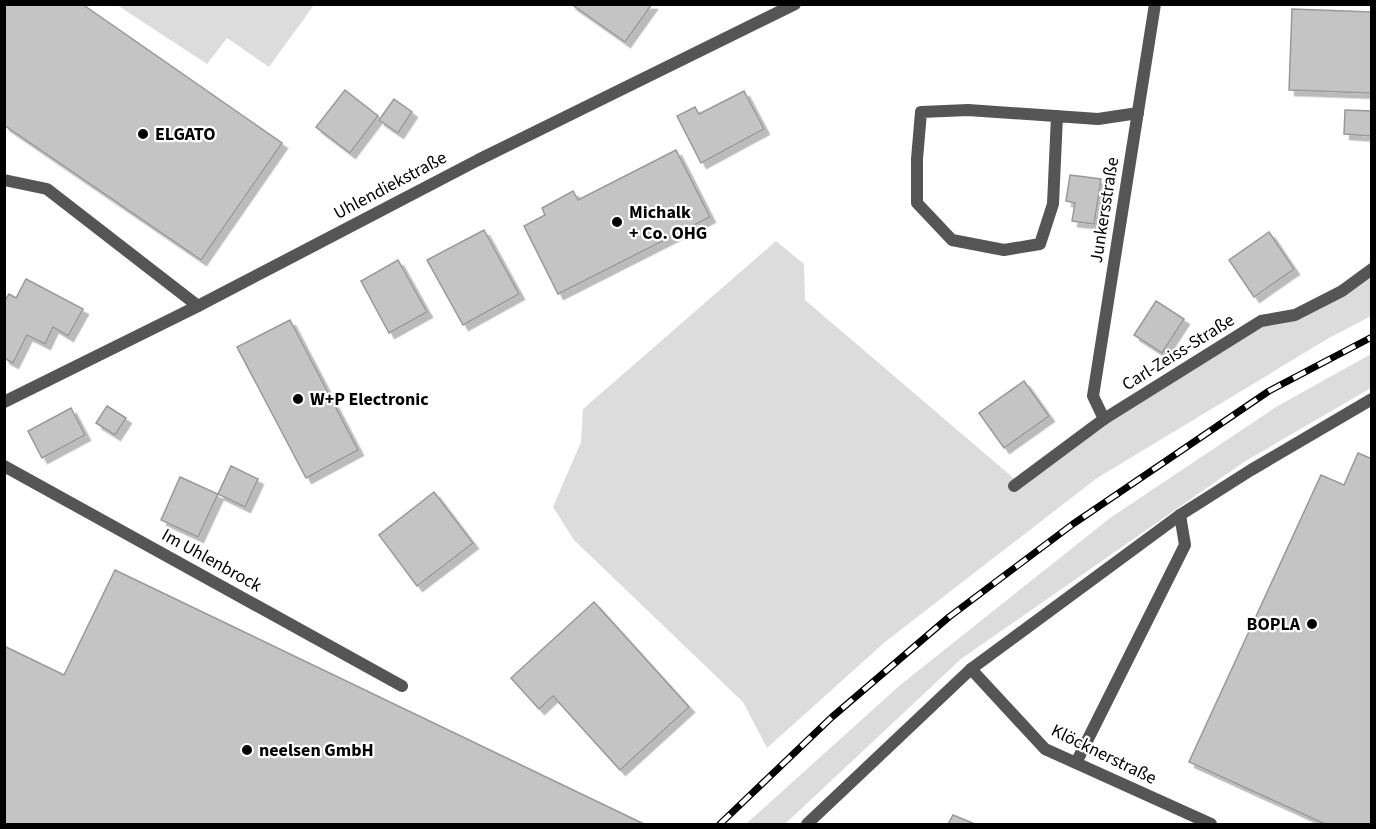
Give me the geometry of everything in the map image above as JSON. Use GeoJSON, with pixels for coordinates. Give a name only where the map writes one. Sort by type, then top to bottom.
{"type":"FeatureCollection","features":[{"type":"Feature","properties":{"kind":"street","name":"Uhlendiekstraße"},"geometry":{"type":"LineString","coordinates":[[4,402],[198,306],[478,160],[795,4]]}},
{"type":"Feature","properties":{"kind":"street","name":"Junkersstraße"},"geometry":{"type":"LineString","coordinates":[[1104,419],[1093,396],[1155,4]]}},
{"type":"Feature","properties":{"kind":"street"},"geometry":{"type":"LineString","coordinates":[[1057,116],[1053,204],[1040,244],[1004,250],[952,240],[917,203],[917,159],[921,112],[968,110],[1098,118],[1138,113]]}},
{"type":"Feature","properties":{"kind":"street"},"geometry":{"type":"LineString","coordinates":[[4,180],[47,189],[198,306]]}},
{"type":"Feature","properties":{"kind":"street","name":"Carl-Zeiss-Straße"},"geometry":{"type":"LineString","coordinates":[[1014,486],[1104,419],[1261,321],[1295,315],[1342,291],[1371,269]]}},
{"type":"Feature","properties":{"kind":"street"},"geometry":{"type":"LineString","coordinates":[[807,825],[971,669],[1180,515],[1371,399]]}},
{"type":"Feature","properties":{"kind":"street","name":"Im Uhlenbrock"},"geometry":{"type":"LineString","coordinates":[[4,466],[402,686]]}},
{"type":"Feature","properties":{"kind":"street"},"geometry":{"type":"LineString","coordinates":[[1076,763],[1185,545],[1180,515]]}},
{"type":"Feature","properties":{"kind":"street","name":"Klöcknerstraße"},"geometry":{"type":"LineString","coordinates":[[971,669],[1044,749],[1211,825]]}},
{"type":"Feature","properties":{"kind":"shaded area"},"geometry":{"type":"Polygon","coordinates":[[[117,5],[314,5],[269,67],[227,38],[207,64],[117,5]]]}},
{"type":"Feature","properties":{"kind":"shaded area"},"geometry":{"type":"Polygon","coordinates":[[[776,241],[804,264],[805,300],[1017,481],[1261,322],[1296,315],[1371,273],[1371,316],[1329,338],[1097,478],[885,642],[767,748],[743,702],[574,540],[553,507],[581,442],[583,409],[776,241]]]}},
{"type":"Feature","properties":{"kind":"shaded area"},"geometry":{"type":"Polygon","coordinates":[[[1371,354],[1371,388],[1244,462],[961,659],[785,824],[746,824],[899,686],[1110,518],[1276,407],[1371,354]]]}},
{"type":"Feature","properties":{"kind":"building","name":"ELGATO"},"geometry":{"type":"Polygon","coordinates":[[[4,4],[82,4],[282,143],[201,260],[4,125],[4,4]]]}},
{"type":"Feature","properties":{"kind":"building"},"geometry":{"type":"Polygon","coordinates":[[[571,4],[652,4],[625,42],[571,4]]]}},
{"type":"Feature","properties":{"kind":"building"},"geometry":{"type":"Polygon","coordinates":[[[1292,9],[1372,12],[1372,93],[1289,90],[1292,9]]]}},
{"type":"Feature","properties":{"kind":"building"},"geometry":{"type":"Polygon","coordinates":[[[345,90],[378,116],[350,153],[316,127],[345,90]]]}},
{"type":"Feature","properties":{"kind":"building"},"geometry":{"type":"Polygon","coordinates":[[[744,91],[764,129],[701,163],[677,116],[695,107],[699,114],[744,91]]]}},
{"type":"Feature","properties":{"kind":"building"},"geometry":{"type":"Polygon","coordinates":[[[394,99],[412,112],[398,133],[379,120],[394,99]]]}},
{"type":"Feature","properties":{"kind":"building"},"geometry":{"type":"Polygon","coordinates":[[[1345,110],[1372,111],[1372,136],[1344,134],[1345,110]]]}},
{"type":"Feature","properties":{"kind":"building","name":"Michalk + Co. OHG"},"geometry":{"type":"Polygon","coordinates":[[[676,150],[710,217],[558,294],[524,226],[545,215],[542,208],[573,191],[578,200],[676,150]]]}},
{"type":"Feature","properties":{"kind":"building"},"geometry":{"type":"Polygon","coordinates":[[[1070,175],[1101,179],[1094,224],[1072,221],[1075,203],[1066,201],[1070,175]]]}},
{"type":"Feature","properties":{"kind":"building"},"geometry":{"type":"Polygon","coordinates":[[[484,230],[519,294],[463,325],[427,260],[484,230]]]}},
{"type":"Feature","properties":{"kind":"building"},"geometry":{"type":"Polygon","coordinates":[[[1269,232],[1294,269],[1254,297],[1229,260],[1269,232]]]}},
{"type":"Feature","properties":{"kind":"building"},"geometry":{"type":"Polygon","coordinates":[[[398,260],[427,312],[389,333],[361,281],[398,260]]]}},
{"type":"Feature","properties":{"kind":"building"},"geometry":{"type":"Polygon","coordinates":[[[26,279],[83,309],[68,336],[53,327],[45,344],[27,335],[13,363],[4,358],[4,302],[9,294],[16,298],[26,279]]]}},
{"type":"Feature","properties":{"kind":"building"},"geometry":{"type":"Polygon","coordinates":[[[1156,301],[1184,319],[1162,353],[1134,335],[1156,301]]]}},
{"type":"Feature","properties":{"kind":"building","name":"W+P Electronic"},"geometry":{"type":"Polygon","coordinates":[[[290,320],[358,450],[306,478],[237,347],[290,320]]]}},
{"type":"Feature","properties":{"kind":"building"},"geometry":{"type":"Polygon","coordinates":[[[1024,381],[1049,416],[1004,448],[979,413],[1024,381]]]}},
{"type":"Feature","properties":{"kind":"building"},"geometry":{"type":"Polygon","coordinates":[[[107,406],[126,418],[115,435],[96,423],[107,406]]]}},
{"type":"Feature","properties":{"kind":"building"},"geometry":{"type":"Polygon","coordinates":[[[71,408],[85,435],[42,458],[28,431],[71,408]]]}},
{"type":"Feature","properties":{"kind":"building","name":"BOPLA"},"geometry":{"type":"Polygon","coordinates":[[[1358,453],[1372,459],[1372,824],[1325,824],[1189,762],[1321,475],[1344,485],[1358,453]]]}},
{"type":"Feature","properties":{"kind":"building"},"geometry":{"type":"Polygon","coordinates":[[[231,466],[258,479],[245,507],[218,494],[231,466]]]}},
{"type":"Feature","properties":{"kind":"building"},"geometry":{"type":"Polygon","coordinates":[[[180,477],[218,494],[198,537],[161,520],[180,477]]]}},
{"type":"Feature","properties":{"kind":"building"},"geometry":{"type":"Polygon","coordinates":[[[434,492],[473,543],[417,586],[379,535],[434,492]]]}},
{"type":"Feature","properties":{"kind":"building","name":"neelsen GmbH"},"geometry":{"type":"Polygon","coordinates":[[[115,570],[644,824],[4,824],[4,646],[64,675],[115,570]]]}},
{"type":"Feature","properties":{"kind":"building"},"geometry":{"type":"Polygon","coordinates":[[[594,602],[689,707],[620,770],[553,696],[539,709],[511,678],[594,602]]]}},
{"type":"Feature","properties":{"kind":"building"},"geometry":{"type":"Polygon","coordinates":[[[953,815],[975,824],[948,824],[953,815]]]}},
{"type":"Feature","properties":{"kind":"railway"},"geometry":{"type":"LineString","coordinates":[[720,824],[832,717],[949,617],[1073,524],[1269,391],[1372,337]]}},
{"type":"Feature","properties":{"kind":"place","name":"ELGATO"},"geometry":{"type":"Point","coordinates":[143,134]}},
{"type":"Feature","properties":{"kind":"place","name":"Michalk + Co. OHG"},"geometry":{"type":"Point","coordinates":[617,222]}},
{"type":"Feature","properties":{"kind":"place","name":"W+P Electronic"},"geometry":{"type":"Point","coordinates":[298,399]}},
{"type":"Feature","properties":{"kind":"place","name":"BOPLA"},"geometry":{"type":"Point","coordinates":[1312,624]}},
{"type":"Feature","properties":{"kind":"place","name":"neelsen GmbH"},"geometry":{"type":"Point","coordinates":[247,750]}}]}
